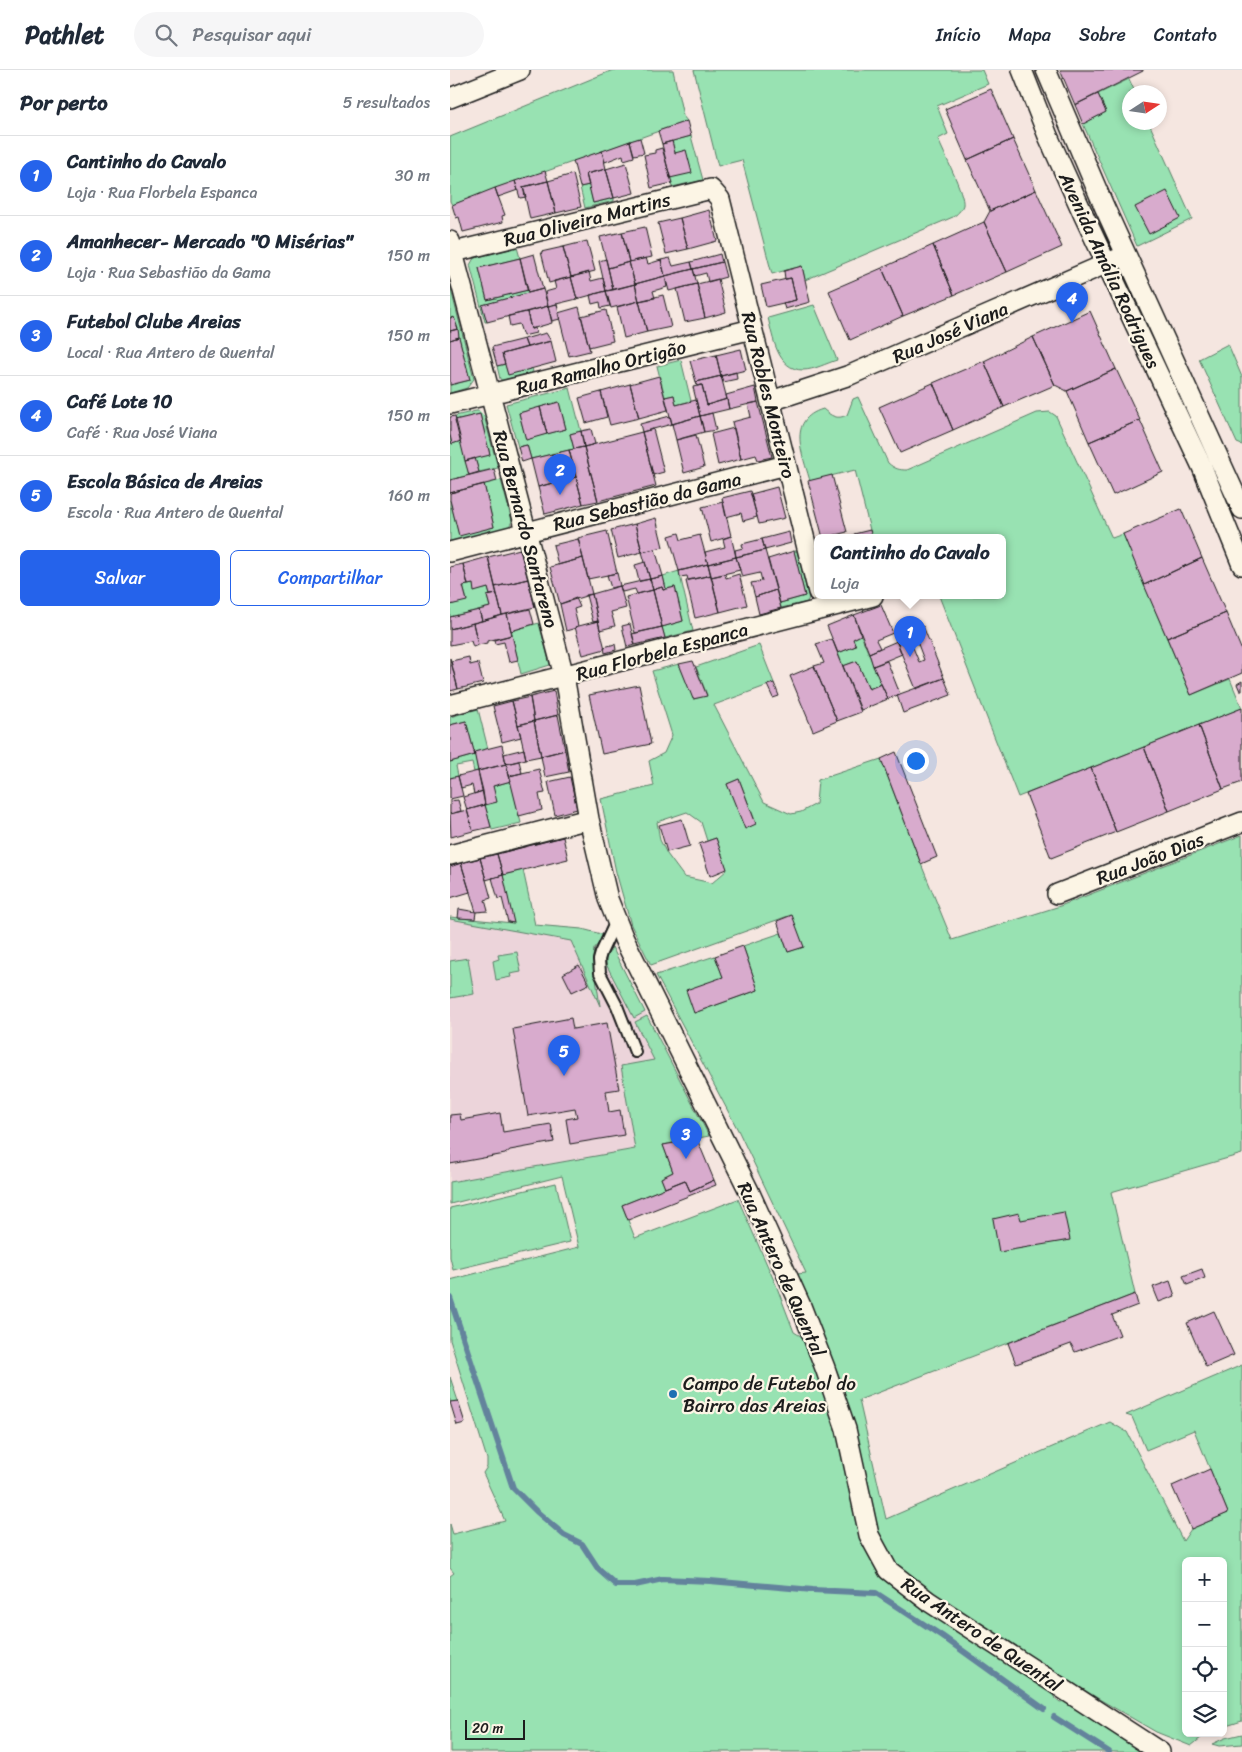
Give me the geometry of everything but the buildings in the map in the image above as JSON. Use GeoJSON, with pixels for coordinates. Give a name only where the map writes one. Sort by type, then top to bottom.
{"type":"FeatureCollection","features":[{"type":"Feature","properties":{"kind":"street"},"geometry":{"type":"LineString","coordinates":[[450,98],[520,70]]}},
{"type":"Feature","properties":{"kind":"street","name":"Avenida Amália Rodrigues"},"geometry":{"type":"LineString","coordinates":[[1022,70],[1048,136],[1202,468],[1242,565]]}},
{"type":"Feature","properties":{"kind":"street","name":"Avenida Amália Rodrigues"},"geometry":{"type":"LineString","coordinates":[[1046,70],[1242,509]]}},
{"type":"Feature","properties":{"kind":"street","name":"Rua Oliveira Martins"},"geometry":{"type":"LineString","coordinates":[[451,248],[711,189],[720,199]]}},
{"type":"Feature","properties":{"kind":"street","name":"Rua Robles Monteiro"},"geometry":{"type":"LineString","coordinates":[[720,199],[814,579]]}},
{"type":"Feature","properties":{"kind":"street","name":"Rua Bernardo Santareno"},"geometry":{"type":"LineString","coordinates":[[451,248],[564,676],[589,820]]}},
{"type":"Feature","properties":{"kind":"street","name":"Rua José Viana"},"geometry":{"type":"LineString","coordinates":[[771,401],[850,375],[1127,255]]}},
{"type":"Feature","properties":{"kind":"street","name":"Rua Ramalho Ortigão"},"geometry":{"type":"LineString","coordinates":[[450,404],[752,329]]}},
{"type":"Feature","properties":{"kind":"street"},"geometry":{"type":"LineString","coordinates":[[1202,468],[1220,459]]}},
{"type":"Feature","properties":{"kind":"street","name":"Rua Sebastião da Gama"},"geometry":{"type":"LineString","coordinates":[[450,552],[786,465]]}},
{"type":"Feature","properties":{"kind":"street","name":"Rua Florbela Espanca"},"geometry":{"type":"LineString","coordinates":[[450,705],[564,676],[819,599]]}},
{"type":"Feature","properties":{"kind":"street"},"geometry":{"type":"LineString","coordinates":[[450,855],[589,820]]}},
{"type":"Feature","properties":{"kind":"street","name":"Rua Antero de Quental"},"geometry":{"type":"LineString","coordinates":[[589,820],[608,899],[616,921],[749,1191],[801,1306],[846,1429],[869,1535],[888,1570],[928,1600],[1157,1749],[1172,1752]]}},
{"type":"Feature","properties":{"kind":"street","name":"Rua João Dias"},"geometry":{"type":"LineString","coordinates":[[1057,894],[1242,822]]}},
{"type":"Feature","properties":{"kind":"lane"},"geometry":{"type":"LineString","coordinates":[[616,921],[601,953],[599,960],[600,972],[617,1006],[635,1052]]}},
{"type":"Feature","properties":{"kind":"shaded area"},"geometry":{"type":"Polygon","coordinates":[[[450,917],[582,929],[605,935],[606,943],[612,947],[709,1136],[450,1182],[450,917]]]}},
{"type":"Feature","properties":{"kind":"green space"},"geometry":{"type":"Polygon","coordinates":[[[613,70],[673,70],[683,116],[687,121],[452,205],[450,201],[450,137],[613,70]]]}},
{"type":"Feature","properties":{"kind":"green space"},"geometry":{"type":"Polygon","coordinates":[[[694,70],[982,70],[988,84],[937,106],[948,134],[938,139],[961,192],[962,207],[953,217],[805,280],[802,266],[772,274],[742,160],[718,166],[694,70]]]}},
{"type":"Feature","properties":{"kind":"green space"},"geometry":{"type":"Polygon","coordinates":[[[1129,79],[1132,85],[1122,85],[1122,130],[1152,130],[1192,219],[1137,246],[1083,124],[1106,112],[1098,94],[1129,79]]]}},
{"type":"Feature","properties":{"kind":"green space"},"geometry":{"type":"Polygon","coordinates":[[[691,136],[703,180],[672,187],[670,178],[675,153],[672,141],[691,136]]]}},
{"type":"Feature","properties":{"kind":"green space"},"geometry":{"type":"Polygon","coordinates":[[[589,185],[593,203],[614,198],[614,201],[585,208],[580,187],[589,185]]]}},
{"type":"Feature","properties":{"kind":"green space"},"geometry":{"type":"Polygon","coordinates":[[[517,247],[520,258],[479,268],[487,300],[528,290],[528,293],[483,305],[487,322],[485,322],[470,265],[474,258],[517,247]]]}},
{"type":"Feature","properties":{"kind":"green space"},"geometry":{"type":"Polygon","coordinates":[[[450,286],[474,379],[467,388],[450,393],[450,385],[470,380],[454,318],[450,318],[450,286]]]}},
{"type":"Feature","properties":{"kind":"green space"},"geometry":{"type":"Polygon","coordinates":[[[814,305],[837,360],[812,369],[794,369],[782,359],[774,343],[768,318],[814,305]]]}},
{"type":"Feature","properties":{"kind":"green space"},"geometry":{"type":"Polygon","coordinates":[[[1228,344],[1242,377],[1242,445],[1237,443],[1199,359],[1228,344]]]}},
{"type":"Feature","properties":{"kind":"green space"},"geometry":{"type":"Polygon","coordinates":[[[681,360],[691,401],[676,405],[674,395],[665,397],[657,366],[681,360]]]}},
{"type":"Feature","properties":{"kind":"green space"},"geometry":{"type":"Polygon","coordinates":[[[505,364],[508,374],[532,368],[533,372],[502,380],[500,379],[497,366],[505,364]]]}},
{"type":"Feature","properties":{"kind":"green space"},"geometry":{"type":"Polygon","coordinates":[[[570,388],[581,431],[570,434],[574,449],[531,459],[527,445],[518,447],[506,404],[570,388]],[[559,403],[519,413],[526,439],[566,429],[559,403]]]}},
{"type":"Feature","properties":{"kind":"green space"},"geometry":{"type":"Polygon","coordinates":[[[858,397],[888,463],[902,470],[907,470],[1037,413],[1050,412],[1056,416],[1112,538],[1123,534],[1191,695],[1230,679],[1242,708],[1018,797],[940,599],[1006,599],[1006,534],[871,534],[855,470],[810,481],[801,450],[800,439],[804,421],[812,414],[823,409],[834,417],[847,415],[853,399],[858,397]]]}},
{"type":"Feature","properties":{"kind":"green space"},"geometry":{"type":"Polygon","coordinates":[[[479,411],[484,416],[498,468],[479,472],[475,458],[490,454],[480,414],[455,420],[455,416],[479,411]]]}},
{"type":"Feature","properties":{"kind":"green space"},"geometry":{"type":"Polygon","coordinates":[[[450,435],[452,444],[461,441],[469,475],[450,480],[450,435]]]}},
{"type":"Feature","properties":{"kind":"green space"},"geometry":{"type":"Polygon","coordinates":[[[501,480],[512,521],[509,527],[450,542],[450,500],[459,535],[494,527],[484,484],[501,480]]]}},
{"type":"Feature","properties":{"kind":"green space"},"geometry":{"type":"Polygon","coordinates":[[[794,551],[797,551],[809,598],[807,602],[781,608],[780,603],[805,596],[794,551]]]}},
{"type":"Feature","properties":{"kind":"green space"},"geometry":{"type":"Polygon","coordinates":[[[679,571],[693,631],[665,638],[662,627],[683,621],[675,587],[666,589],[663,576],[679,571]]]}},
{"type":"Feature","properties":{"kind":"green space"},"geometry":{"type":"Polygon","coordinates":[[[473,584],[475,591],[488,588],[490,595],[487,596],[490,607],[450,617],[450,605],[467,600],[463,586],[473,584]]]}},
{"type":"Feature","properties":{"kind":"green space"},"geometry":{"type":"Polygon","coordinates":[[[539,623],[550,665],[521,674],[511,631],[539,623]]]}},
{"type":"Feature","properties":{"kind":"green space"},"geometry":{"type":"Polygon","coordinates":[[[861,635],[881,684],[869,689],[857,661],[843,666],[838,653],[856,646],[853,639],[861,635]]]}},
{"type":"Feature","properties":{"kind":"green space"},"geometry":{"type":"Polygon","coordinates":[[[759,645],[774,683],[714,705],[764,802],[791,814],[801,812],[816,804],[818,780],[881,759],[952,940],[1060,906],[1242,835],[1242,1154],[1111,1192],[1135,1294],[859,1400],[886,1519],[1110,1422],[1127,1432],[1183,1541],[1191,1529],[1228,1513],[1194,1430],[1146,1450],[1132,1417],[1126,1415],[1242,1365],[1242,1721],[1227,1726],[1227,1557],[1182,1557],[1182,1737],[1202,1737],[1191,1746],[1156,1732],[1099,1699],[942,1601],[897,1565],[886,1549],[876,1525],[862,1458],[839,1376],[797,1274],[806,1273],[739,1132],[656,975],[715,956],[723,977],[694,1013],[758,990],[743,946],[781,933],[788,952],[803,947],[791,915],[651,965],[631,925],[616,872],[601,799],[654,786],[649,761],[664,753],[672,735],[652,671],[679,664],[694,699],[707,695],[696,667],[759,645]],[[739,779],[727,784],[746,828],[756,823],[739,779]],[[687,812],[657,822],[660,840],[667,854],[684,877],[712,883],[727,870],[716,838],[707,841],[701,822],[687,812]]]}},
{"type":"Feature","properties":{"kind":"green space"},"geometry":{"type":"Polygon","coordinates":[[[478,709],[488,749],[474,752],[466,721],[450,725],[450,717],[478,709]]]}},
{"type":"Feature","properties":{"kind":"green space"},"geometry":{"type":"Polygon","coordinates":[[[475,755],[478,771],[474,772],[472,763],[456,766],[458,776],[450,778],[450,762],[475,755]]]}},
{"type":"Feature","properties":{"kind":"green space"},"geometry":{"type":"Polygon","coordinates":[[[511,781],[521,823],[492,830],[485,805],[493,786],[511,781]]]}},
{"type":"Feature","properties":{"kind":"green space"},"geometry":{"type":"Polygon","coordinates":[[[523,870],[535,925],[582,929],[605,935],[594,949],[593,958],[600,1006],[571,941],[450,919],[450,917],[513,923],[503,875],[523,870]]]}},
{"type":"Feature","properties":{"kind":"green space"},"geometry":{"type":"Polygon","coordinates":[[[612,947],[645,1012],[634,1018],[606,964],[606,958],[612,947]]]}},
{"type":"Feature","properties":{"kind":"green space"},"geometry":{"type":"Polygon","coordinates":[[[517,952],[521,972],[510,974],[511,977],[496,980],[493,961],[499,959],[498,955],[517,952]]]}},
{"type":"Feature","properties":{"kind":"green space"},"geometry":{"type":"Polygon","coordinates":[[[468,958],[474,994],[450,998],[450,961],[468,958]]]}},
{"type":"Feature","properties":{"kind":"green space"},"geometry":{"type":"Polygon","coordinates":[[[647,1016],[709,1136],[663,1145],[673,1172],[661,1178],[665,1188],[622,1205],[635,1238],[738,1199],[776,1285],[794,1332],[804,1338],[832,1412],[843,1453],[855,1518],[866,1548],[1052,1691],[1054,1697],[1060,1702],[1066,1701],[1149,1752],[450,1752],[450,1576],[454,1573],[450,1568],[450,1524],[453,1534],[505,1521],[483,1473],[487,1467],[487,1459],[450,1340],[450,1280],[579,1247],[562,1176],[450,1204],[450,1182],[635,1149],[621,1066],[654,1060],[635,1022],[647,1016]]]}},
{"type":"Feature","properties":{"kind":"green space"},"geometry":{"type":"Polygon","coordinates":[[[556,1183],[570,1242],[453,1270],[450,1257],[450,1208],[556,1183]]]}},
{"type":"Feature","properties":{"kind":"green space"},"geometry":{"type":"Polygon","coordinates":[[[450,1377],[458,1401],[450,1402],[450,1377]]]}},
{"type":"Feature","properties":{"kind":"green space"},"geometry":{"type":"Polygon","coordinates":[[[1242,1734],[1242,1744],[1219,1746],[1212,1744],[1225,1738],[1242,1734]]]}},
{"type":"Feature","properties":{"kind":"waterway"},"geometry":{"type":"LineString","coordinates":[[450,1298],[513,1488],[564,1535],[582,1544],[599,1570],[616,1585],[635,1585],[663,1579],[876,1593],[942,1636],[1044,1709]]}},
{"type":"Feature","properties":{"kind":"waterway"},"geometry":{"type":"LineString","coordinates":[[1054,1717],[1109,1752]]}},
{"type":"Feature","properties":{"kind":"place","name":"Café Lote 10"},"geometry":{"type":"Point","coordinates":[1072,323]}},
{"type":"Feature","properties":{"kind":"place","name":"Amanhecer- Mercado \"O Misérias\""},"geometry":{"type":"Point","coordinates":[560,495]}},
{"type":"Feature","properties":{"kind":"place","name":"Cantinho do Cavalo"},"geometry":{"type":"Point","coordinates":[910,657]}},
{"type":"Feature","properties":{"kind":"place","name":"Escola Básica de Areias"},"geometry":{"type":"Point","coordinates":[564,1076]}},
{"type":"Feature","properties":{"kind":"place","name":"Futebol Clube Areias"},"geometry":{"type":"Point","coordinates":[686,1159]}},
{"type":"Feature","properties":{"kind":"place","name":"Campo de Futebol do Bairro das Areias"},"geometry":{"type":"Point","coordinates":[673,1394]}}]}
